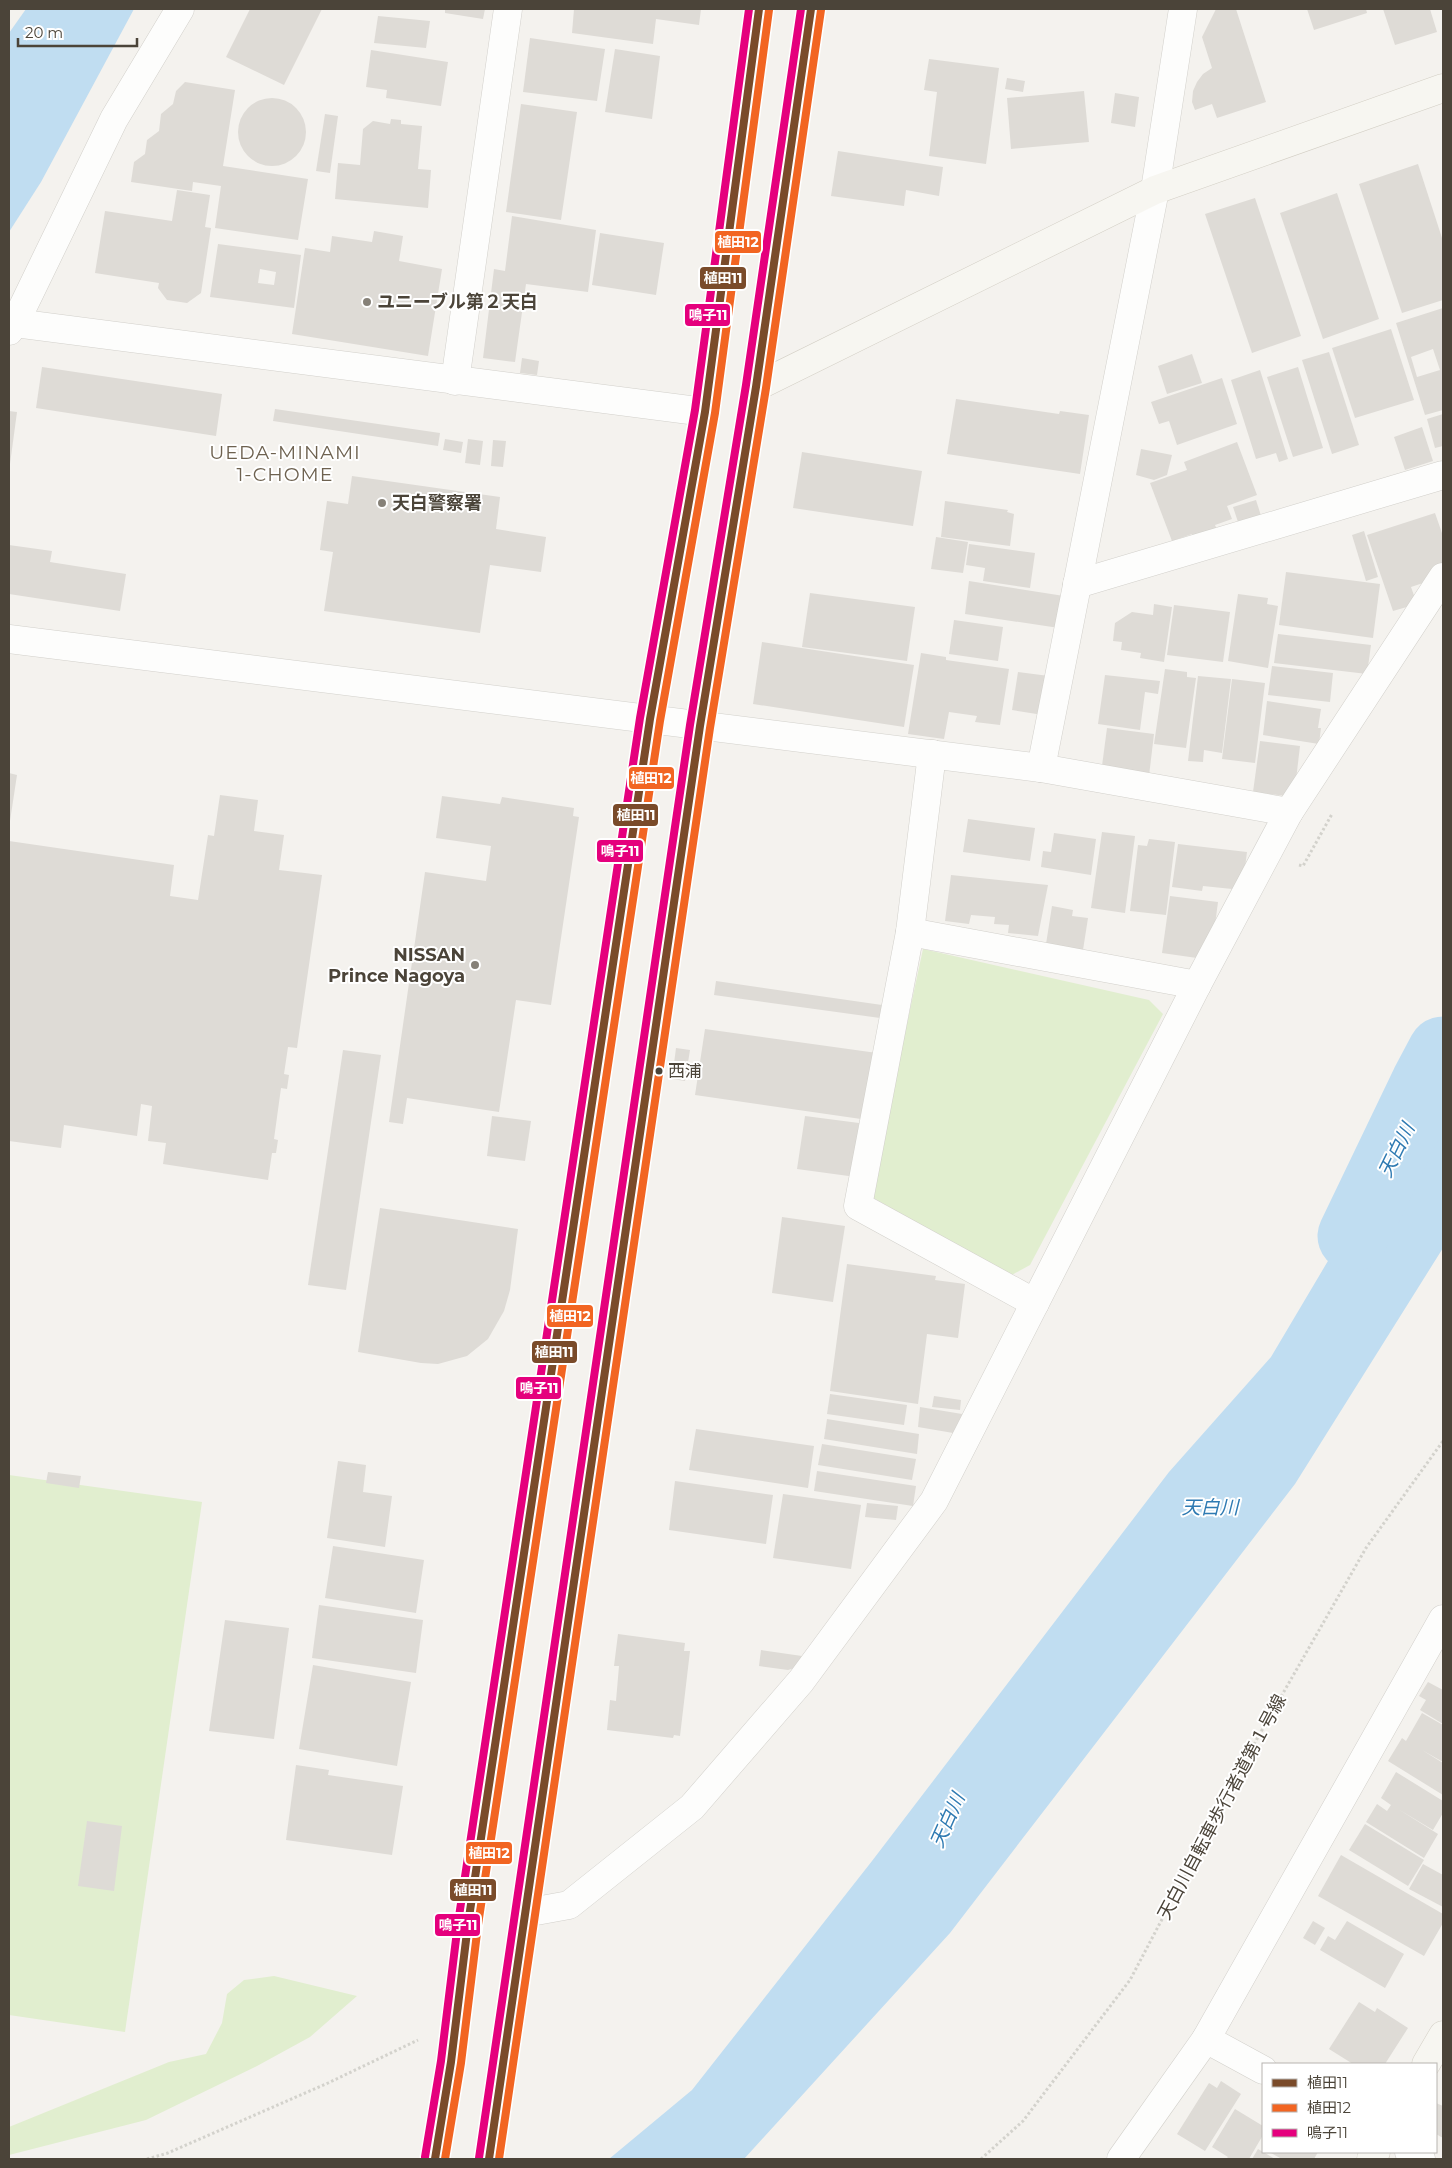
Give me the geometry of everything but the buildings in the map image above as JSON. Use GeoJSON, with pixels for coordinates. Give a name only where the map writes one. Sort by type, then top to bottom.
{"type":"FeatureCollection","features":[{"type":"Feature","properties":{"kind":"main road"},"geometry":{"type":"LineString","coordinates":[[435,2159],[451,2062],[468,1924],[650,719],[705,412],[759,9]]}},
{"type":"Feature","properties":{"kind":"main road"},"geometry":{"type":"LineString","coordinates":[[490,2159],[700,726],[756,387],[811,9]]}},
{"type":"Feature","properties":{"kind":"street"},"geometry":{"type":"LineString","coordinates":[[180,9],[114,118],[12,327],[705,412]]}},
{"type":"Feature","properties":{"kind":"street"},"geometry":{"type":"LineString","coordinates":[[454,381],[508,9]]}},
{"type":"Feature","properties":{"kind":"street"},"geometry":{"type":"LineString","coordinates":[[1041,768],[1155,190],[1184,9]]}},
{"type":"Feature","properties":{"kind":"street"},"geometry":{"type":"LineString","coordinates":[[756,387],[1155,190],[1443,88]]}},
{"type":"Feature","properties":{"kind":"street"},"geometry":{"type":"LineString","coordinates":[[1077,584],[1443,475]]}},
{"type":"Feature","properties":{"kind":"street"},"geometry":{"type":"LineString","coordinates":[[525,1913],[569,1905],[692,1807],[801,1681],[934,1501],[1197,985],[1289,812],[1443,577]]}},
{"type":"Feature","properties":{"kind":"street"},"geometry":{"type":"LineString","coordinates":[[9,639],[1041,768],[1289,812]]}},
{"type":"Feature","properties":{"kind":"street"},"geometry":{"type":"LineString","coordinates":[[932,754],[910,932],[858,1206],[1035,1303]]}},
{"type":"Feature","properties":{"kind":"street"},"geometry":{"type":"LineString","coordinates":[[910,932],[1197,985]]}},
{"type":"Feature","properties":{"kind":"street"},"geometry":{"type":"LineString","coordinates":[[1121,2159],[1206,2038],[1443,1619]]}},
{"type":"Feature","properties":{"kind":"street"},"geometry":{"type":"LineString","coordinates":[[1427,2063],[1443,2035]]}},
{"type":"Feature","properties":{"kind":"street"},"geometry":{"type":"LineString","coordinates":[[1206,2038],[1262,2069]]}},
{"type":"Feature","properties":{"kind":"path","name":"天白川自転車歩行者道第１号線"},"geometry":{"type":"LineString","coordinates":[[982,2159],[1023,2121],[1130,1980],[1258,1736],[1366,1548],[1443,1441]]}},
{"type":"Feature","properties":{"kind":"path"},"geometry":{"type":"LineString","coordinates":[[147,2159],[168,2153],[328,2083],[455,2022]]}},
{"type":"Feature","properties":{"kind":"green space"},"geometry":{"type":"Polygon","coordinates":[[[923,949],[1149,1000],[1163,1014],[1030,1265],[1010,1276],[870,1196],[923,949]]]}},
{"type":"Feature","properties":{"kind":"green space"},"geometry":{"type":"Polygon","coordinates":[[[9,1475],[202,1502],[125,2032],[9,2015],[9,1475]]]}},
{"type":"Feature","properties":{"kind":"green space"},"geometry":{"type":"Polygon","coordinates":[[[274,1976],[357,1996],[310,2037],[257,2066],[146,2120],[9,2155],[9,2127],[169,2062],[206,2054],[222,2023],[227,1994],[244,1980],[274,1976]]]}},
{"type":"Feature","properties":{"kind":"water"},"geometry":{"type":"Polygon","coordinates":[[[26,9],[134,9],[41,182],[9,232],[9,33],[26,9]]]}},
{"type":"Feature","properties":{"kind":"water","name":"天白川"},"geometry":{"type":"Polygon","coordinates":[[[1443,1067],[1443,1248],[1295,1484],[950,1933],[744,2159],[609,2159],[692,2090],[872,1861],[1169,1472],[1271,1357],[1443,1067]]]}},
{"type":"Feature","properties":{"kind":"waterway","name":"天白川"},"geometry":{"type":"LineString","coordinates":[[1353,1236],[1443,1052]]}},
{"type":"Feature","properties":{"kind":"transit line","name":"鳴子11"},"geometry":{"type":"LineString","coordinates":[[425,2157],[441,2061],[458,1923],[640,718],[695,410],[749,9]]}},
{"type":"Feature","properties":{"kind":"transit line","name":"植田11"},"geometry":{"type":"LineString","coordinates":[[435,2159],[451,2062],[468,1924],[650,719],[705,412],[759,9]]}},
{"type":"Feature","properties":{"kind":"transit line","name":"鳴子11"},"geometry":{"type":"LineString","coordinates":[[479,2158],[690,725],[746,385],[801,9]]}},
{"type":"Feature","properties":{"kind":"transit line","name":"植田11"},"geometry":{"type":"LineString","coordinates":[[489,2159],[700,726],[756,387],[811,9]]}},
{"type":"Feature","properties":{"kind":"transit line","name":"植田12"},"geometry":{"type":"LineString","coordinates":[[445,2159],[461,2063],[478,1925],[660,721],[715,413],[769,10]]}},
{"type":"Feature","properties":{"kind":"transit line","name":"植田12"},"geometry":{"type":"LineString","coordinates":[[499,2159],[710,728],[766,388],[821,10]]}},
{"type":"Feature","properties":{"kind":"place","name":"ユニーブル第２天白"},"geometry":{"type":"Point","coordinates":[367,302]}},
{"type":"Feature","properties":{"kind":"place","name":"天白警察署"},"geometry":{"type":"Point","coordinates":[382,503]}},
{"type":"Feature","properties":{"kind":"place","name":"NISSAN Prince Nagoya"},"geometry":{"type":"Point","coordinates":[475,965]}},
{"type":"Feature","properties":{"kind":"place","name":"西浦"},"geometry":{"type":"Point","coordinates":[659,1071]}},
{"type":"Feature","properties":{"kind":"district","name":"UEDA-MINAMI 1-CHOME"},"geometry":{"type":"Point","coordinates":[285,463]}}]}
